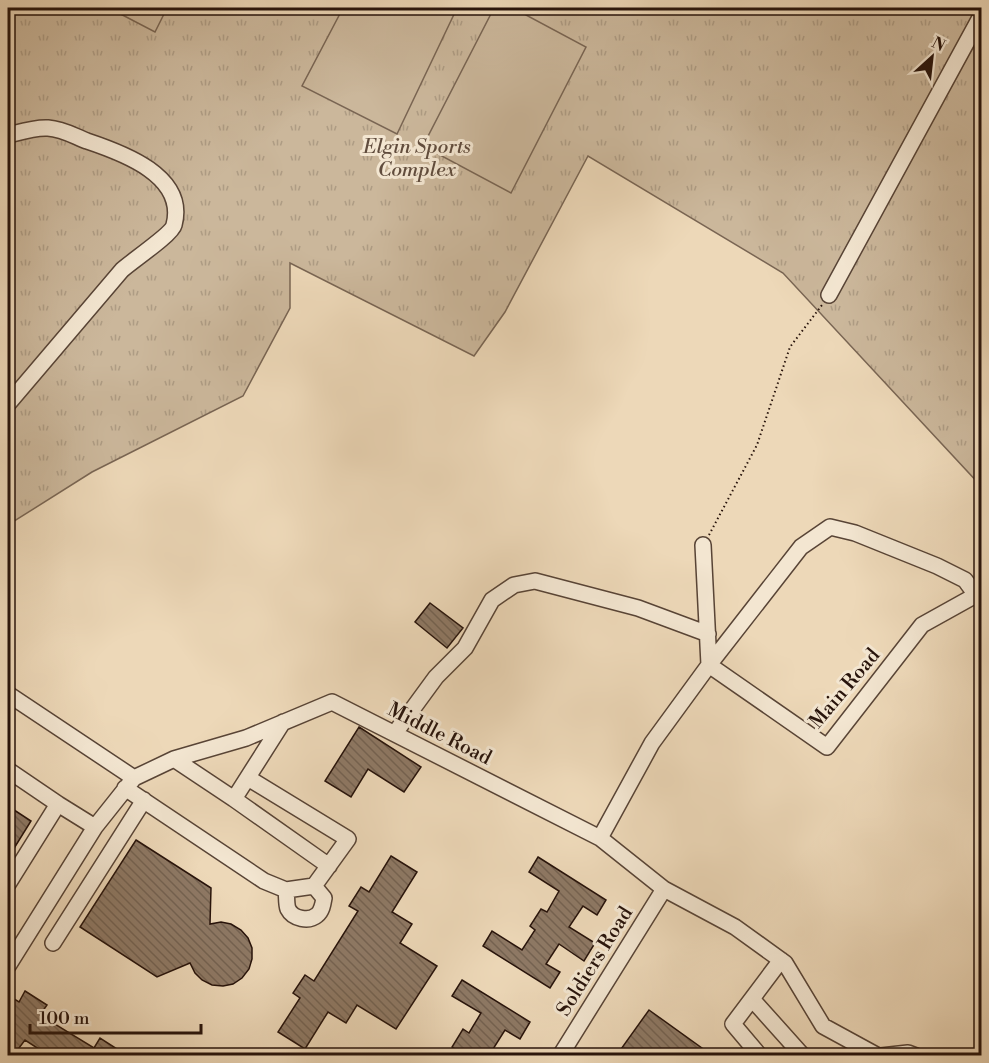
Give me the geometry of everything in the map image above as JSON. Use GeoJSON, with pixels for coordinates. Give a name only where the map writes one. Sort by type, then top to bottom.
{"type":"FeatureCollection","features":[{"type":"Feature","properties":{"kind":"street"},"geometry":{"type":"LineString","coordinates":[[829,295],[981,14]]}},
{"type":"Feature","properties":{"kind":"street"},"geometry":{"type":"LineString","coordinates":[[8,135],[45,128],[62,130],[136,160],[158,176],[173,196],[176,213],[174,228],[165,238],[138,255],[122,270],[8,404]]}},
{"type":"Feature","properties":{"kind":"street","name":"Main Road"},"geometry":{"type":"LineString","coordinates":[[830,527],[855,533],[965,579],[976,595],[922,625],[826,747],[710,665],[801,547],[830,527]]}},
{"type":"Feature","properties":{"kind":"street"},"geometry":{"type":"LineString","coordinates":[[600,838],[652,743],[710,665],[703,545]]}},
{"type":"Feature","properties":{"kind":"street"},"geometry":{"type":"LineString","coordinates":[[395,734],[436,677],[465,648],[492,600],[514,585],[535,581],[638,608],[708,634]]}},
{"type":"Feature","properties":{"kind":"street"},"geometry":{"type":"LineString","coordinates":[[8,694],[129,783],[144,800],[264,881],[286,890],[314,886],[348,839],[248,778]]}},
{"type":"Feature","properties":{"kind":"street","name":"Middle Road"},"geometry":{"type":"LineString","coordinates":[[8,966],[95,828],[129,783],[174,759],[246,738],[332,702],[600,838],[664,889],[735,927],[785,963],[823,1026],[879,1056],[908,1053],[916,1056]]}},
{"type":"Feature","properties":{"kind":"street"},"geometry":{"type":"LineString","coordinates":[[234,799],[283,722]]}},
{"type":"Feature","properties":{"kind":"street"},"geometry":{"type":"LineString","coordinates":[[174,759],[329,866]]}},
{"type":"Feature","properties":{"kind":"street"},"geometry":{"type":"LineString","coordinates":[[8,770],[95,828]]}},
{"type":"Feature","properties":{"kind":"street"},"geometry":{"type":"LineString","coordinates":[[53,943],[144,800]]}},
{"type":"Feature","properties":{"kind":"street"},"geometry":{"type":"LineString","coordinates":[[8,884],[58,804]]}},
{"type":"Feature","properties":{"kind":"street"},"geometry":{"type":"LineString","coordinates":[[286,890],[288,908],[295,916],[307,920],[316,916],[322,909],[324,898],[314,886]]}},
{"type":"Feature","properties":{"kind":"street","name":"Soldiers Road"},"geometry":{"type":"LineString","coordinates":[[560,1056],[664,889]]}},
{"type":"Feature","properties":{"kind":"street"},"geometry":{"type":"LineString","coordinates":[[760,1056],[733,1024],[781,960]]}},
{"type":"Feature","properties":{"kind":"street"},"geometry":{"type":"LineString","coordinates":[[752,999],[803,1056]]}},
{"type":"Feature","properties":{"kind":"path"},"geometry":{"type":"LineString","coordinates":[[703,545],[758,445],[789,347],[829,295]]}},
{"type":"Feature","properties":{"kind":"green space","name":"Elgin Sports Complex"},"geometry":{"type":"Polygon","coordinates":[[[8,8],[981,8],[981,486],[783,273],[588,156],[505,312],[474,356],[290,263],[290,308],[243,396],[92,472],[8,525],[8,8]]]}},
{"type":"Feature","properties":{"kind":"green space"},"geometry":{"type":"Polygon","coordinates":[[[109,8],[167,8],[155,32],[109,8]]]}},
{"type":"Feature","properties":{"kind":"green space"},"geometry":{"type":"Polygon","coordinates":[[[343,8],[457,8],[397,134],[302,86],[343,8]]]}},
{"type":"Feature","properties":{"kind":"green space"},"geometry":{"type":"Polygon","coordinates":[[[494,8],[513,8],[586,47],[511,193],[423,146],[494,8]]]}},
{"type":"Feature","properties":{"kind":"building"},"geometry":{"type":"Polygon","coordinates":[[[430,603],[463,628],[447,648],[415,622],[430,603]]]}},
{"type":"Feature","properties":{"kind":"building"},"geometry":{"type":"Polygon","coordinates":[[[359,727],[421,767],[404,792],[368,769],[351,797],[325,781],[359,727]]]}},
{"type":"Feature","properties":{"kind":"building"},"geometry":{"type":"Polygon","coordinates":[[[8,806],[31,821],[8,858],[8,806]]]}},
{"type":"Feature","properties":{"kind":"building"},"geometry":{"type":"Polygon","coordinates":[[[136,840],[211,888],[210,924],[221,922],[231,924],[248,938],[252,948],[249,969],[242,978],[233,984],[212,985],[195,973],[190,963],[157,977],[80,927],[136,840]]]}},
{"type":"Feature","properties":{"kind":"building"},"geometry":{"type":"Polygon","coordinates":[[[391,856],[417,872],[392,912],[412,924],[400,943],[437,966],[396,1029],[357,1005],[346,1023],[328,1012],[305,1049],[278,1032],[300,998],[293,993],[305,975],[314,981],[358,911],[349,906],[361,887],[369,892],[391,856]]]}},
{"type":"Feature","properties":{"kind":"building"},"geometry":{"type":"Polygon","coordinates":[[[538,857],[606,900],[597,915],[583,906],[569,927],[595,943],[584,961],[559,944],[546,964],[560,972],[550,988],[483,946],[492,931],[522,950],[535,930],[530,926],[541,909],[547,912],[559,891],[529,872],[538,857]]]}},
{"type":"Feature","properties":{"kind":"building"},"geometry":{"type":"Polygon","coordinates":[[[462,980],[530,1022],[520,1039],[505,1030],[493,1049],[504,1056],[453,1056],[456,1050],[452,1047],[463,1029],[469,1033],[481,1013],[452,996],[462,980]]]}},
{"type":"Feature","properties":{"kind":"building"},"geometry":{"type":"Polygon","coordinates":[[[25,991],[47,1005],[40,1015],[94,1048],[100,1038],[128,1056],[39,1056],[42,1051],[25,1040],[13,1056],[8,1056],[8,995],[19,1002],[25,991]]]}},
{"type":"Feature","properties":{"kind":"building"},"geometry":{"type":"Polygon","coordinates":[[[649,1010],[713,1056],[630,1056],[621,1049],[649,1010]]]}}]}
